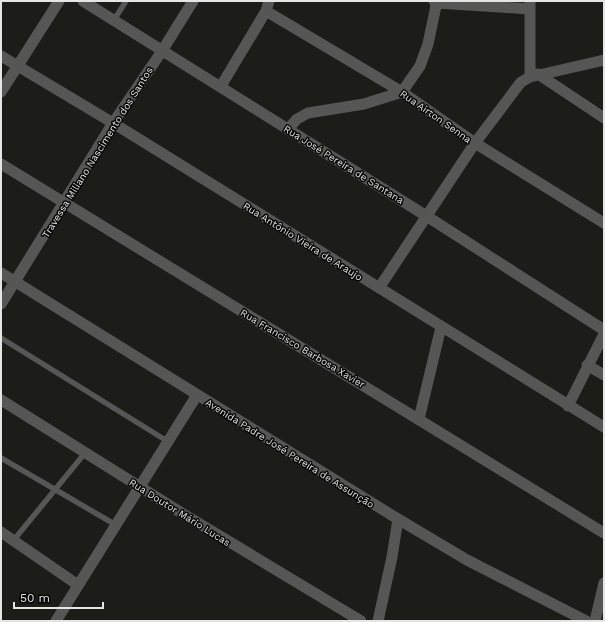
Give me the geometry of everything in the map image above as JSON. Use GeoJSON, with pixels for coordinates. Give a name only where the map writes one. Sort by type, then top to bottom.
{"type":"FeatureCollection","features":[{"type":"Feature","properties":{"kind":"street"},"geometry":{"type":"LineString","coordinates":[[1,92],[59,1]]}},
{"type":"Feature","properties":{"kind":"street","name":"Rua José Pereira de Santana"},"geometry":{"type":"LineString","coordinates":[[83,1],[428,216],[604,330]]}},
{"type":"Feature","properties":{"kind":"street","name":"Travessa Miliano Nascimento dos Santos"},"geometry":{"type":"LineString","coordinates":[[1,304],[113,123],[162,51],[193,1]]}},
{"type":"Feature","properties":{"kind":"street"},"geometry":{"type":"LineString","coordinates":[[288,129],[297,119],[308,113],[364,104],[402,92],[420,66],[426,51],[436,2],[530,5],[534,76]]}},
{"type":"Feature","properties":{"kind":"street"},"geometry":{"type":"LineString","coordinates":[[221,86],[267,6]]}},
{"type":"Feature","properties":{"kind":"street","name":"Rua Airton Senna"},"geometry":{"type":"LineString","coordinates":[[267,6],[402,92],[475,143],[604,223]]}},
{"type":"Feature","properties":{"kind":"street","name":"Rua Antônio Vieira de Araujo"},"geometry":{"type":"LineString","coordinates":[[1,56],[113,123],[604,427]]}},
{"type":"Feature","properties":{"kind":"street"},"geometry":{"type":"LineString","coordinates":[[379,288],[475,143],[520,82],[534,76],[604,60]]}},
{"type":"Feature","properties":{"kind":"street"},"geometry":{"type":"LineString","coordinates":[[534,76],[604,118]]}},
{"type":"Feature","properties":{"kind":"street","name":"Rua Francisco Barbosa Xavier"},"geometry":{"type":"LineString","coordinates":[[1,164],[604,533]]}},
{"type":"Feature","properties":{"kind":"street","name":"Avenida Padre José Pereira de Assunção"},"geometry":{"type":"LineString","coordinates":[[1,273],[398,519],[467,560],[586,621]]}},
{"type":"Feature","properties":{"kind":"street"},"geometry":{"type":"LineString","coordinates":[[419,419],[441,327]]}},
{"type":"Feature","properties":{"kind":"street"},"geometry":{"type":"LineString","coordinates":[[568,406],[587,365],[604,334]]}},
{"type":"Feature","properties":{"kind":"street"},"geometry":{"type":"LineString","coordinates":[[587,365],[604,375]]}},
{"type":"Feature","properties":{"kind":"street"},"geometry":{"type":"LineString","coordinates":[[56,621],[197,395]]}},
{"type":"Feature","properties":{"kind":"street","name":"Rua Doutor Mário Lucas"},"geometry":{"type":"LineString","coordinates":[[1,400],[140,487],[361,621]]}},
{"type":"Feature","properties":{"kind":"street"},"geometry":{"type":"LineString","coordinates":[[378,621],[398,519]]}},
{"type":"Feature","properties":{"kind":"street"},"geometry":{"type":"LineString","coordinates":[[1,532],[78,585]]}},
{"type":"Feature","properties":{"kind":"street"},"geometry":{"type":"LineString","coordinates":[[595,621],[604,583]]}},
{"type":"Feature","properties":{"kind":"lane"},"geometry":{"type":"LineString","coordinates":[[114,20],[126,1]]}},
{"type":"Feature","properties":{"kind":"lane"},"geometry":{"type":"LineString","coordinates":[[1,338],[167,441]]}},
{"type":"Feature","properties":{"kind":"lane"},"geometry":{"type":"LineString","coordinates":[[13,541],[53,490],[85,453]]}},
{"type":"Feature","properties":{"kind":"lane"},"geometry":{"type":"LineString","coordinates":[[1,458],[53,490],[116,525]]}}]}
